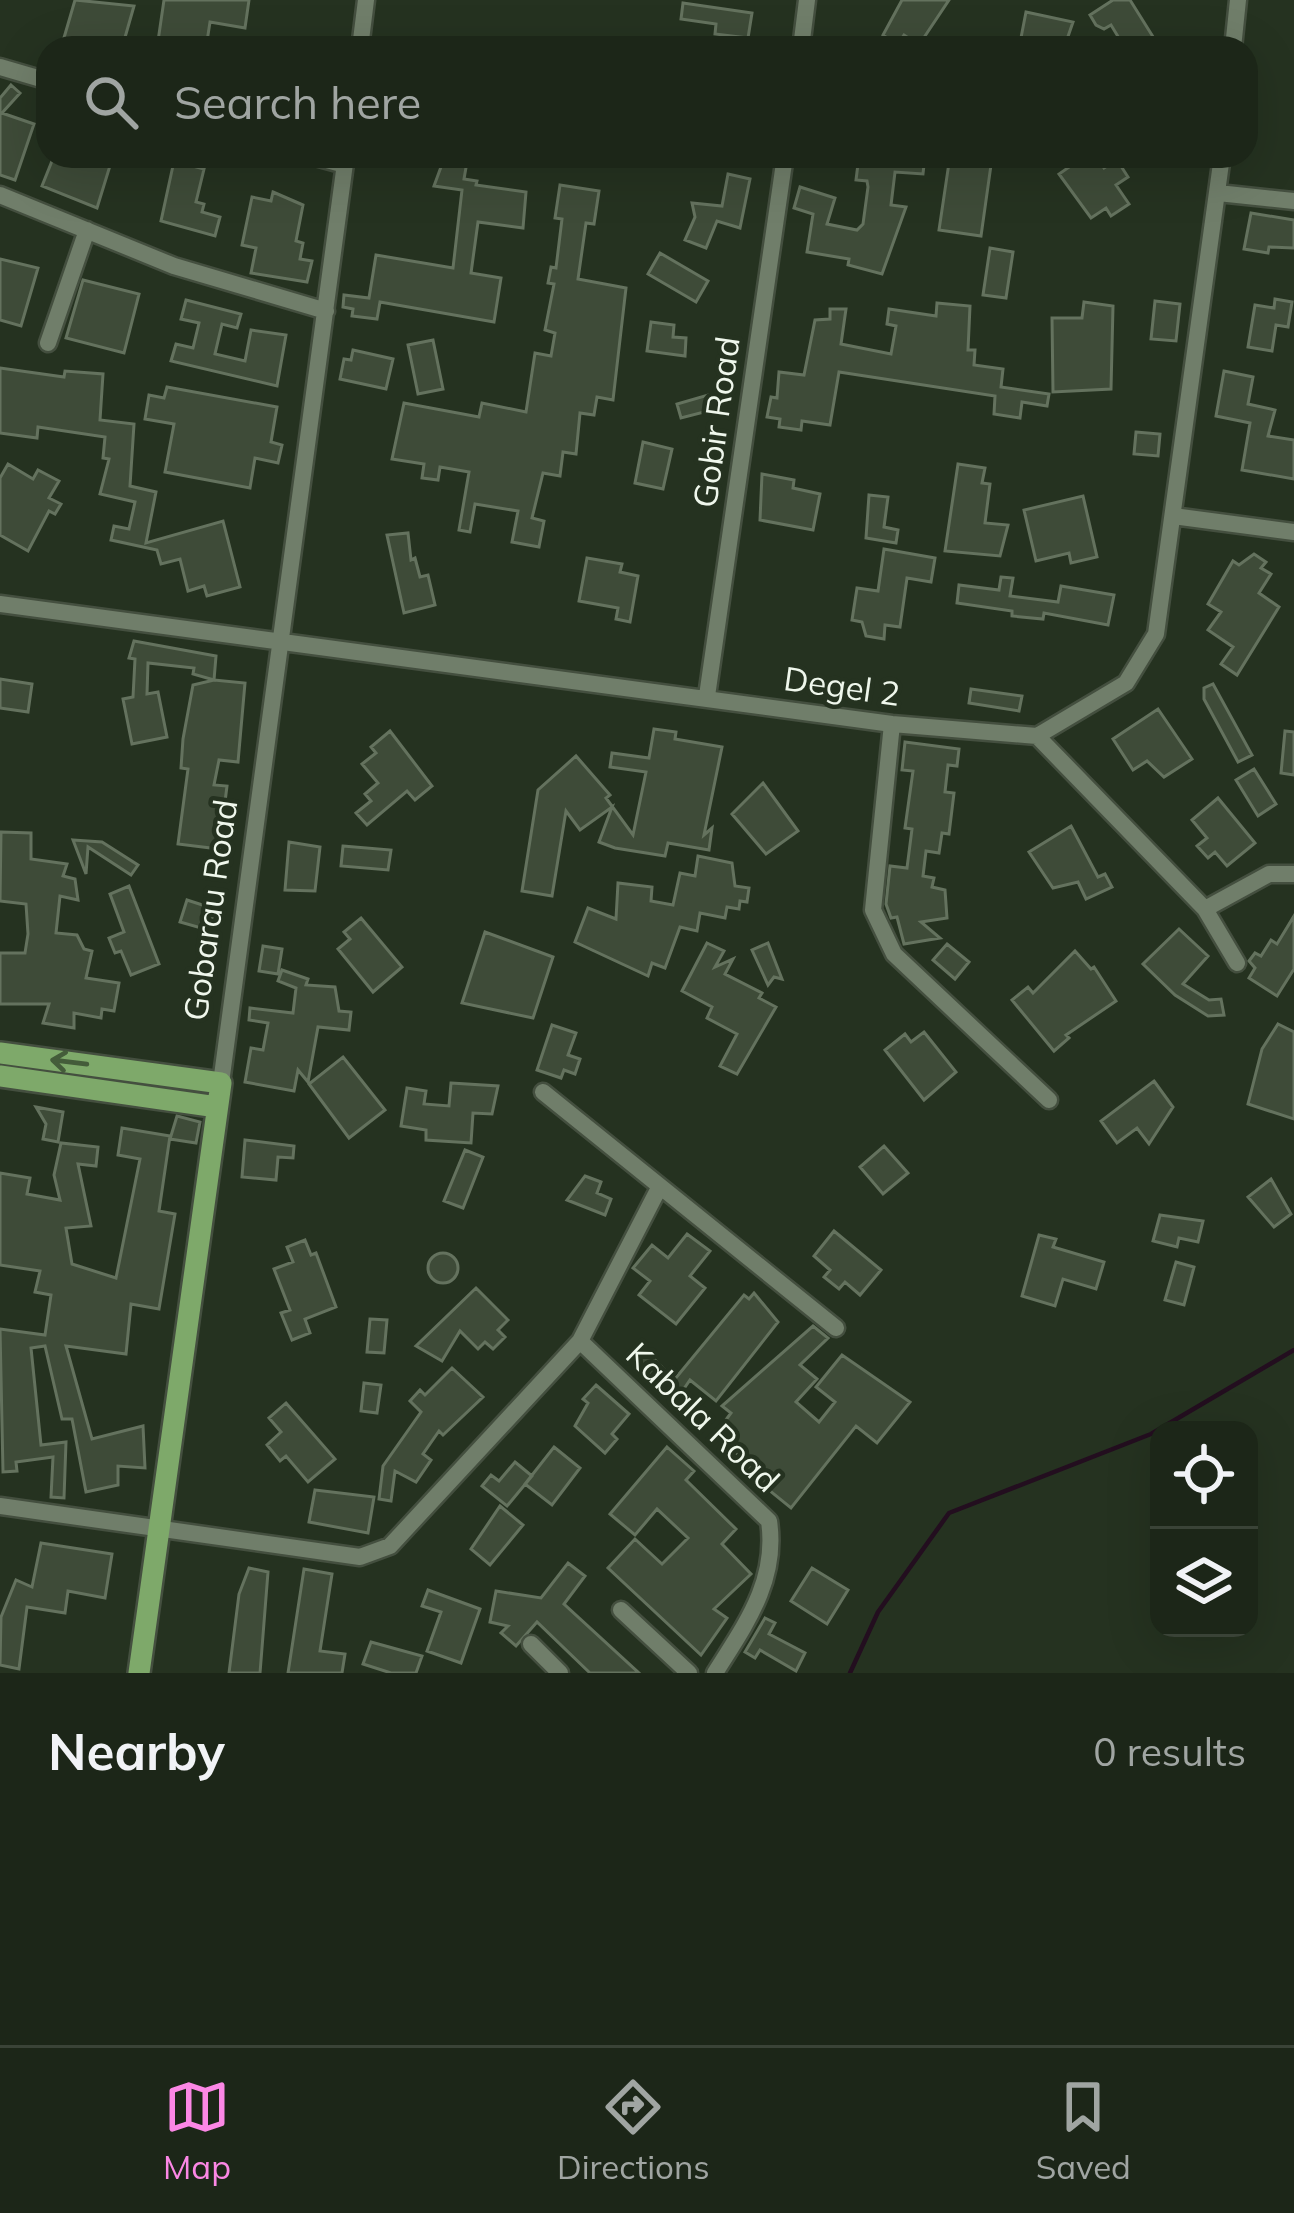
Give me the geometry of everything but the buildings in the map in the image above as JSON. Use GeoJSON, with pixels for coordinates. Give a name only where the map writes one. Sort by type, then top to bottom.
{"type":"FeatureCollection","features":[{"type":"Feature","properties":{"kind":"main road"},"geometry":{"type":"LineString","coordinates":[[0,1053],[220,1083]]}},
{"type":"Feature","properties":{"kind":"main road"},"geometry":{"type":"LineString","coordinates":[[125,1093],[128,1069]]}},
{"type":"Feature","properties":{"kind":"main road"},"geometry":{"type":"LineString","coordinates":[[0,1076],[218,1107]]}},
{"type":"Feature","properties":{"kind":"main road","name":"Gobarau Road"},"geometry":{"type":"LineString","coordinates":[[140,1673],[220,1083]]}},
{"type":"Feature","properties":{"kind":"street"},"geometry":{"type":"LineString","coordinates":[[362,36],[366,0]]}},
{"type":"Feature","properties":{"kind":"street"},"geometry":{"type":"LineString","coordinates":[[802,36],[807,0]]}},
{"type":"Feature","properties":{"kind":"street"},"geometry":{"type":"LineString","coordinates":[[1234,36],[1238,0]]}},
{"type":"Feature","properties":{"kind":"street"},"geometry":{"type":"LineString","coordinates":[[0,67],[36,78]]}},
{"type":"Feature","properties":{"kind":"street","name":"Gobarau Road"},"geometry":{"type":"LineString","coordinates":[[220,1083],[344,168]]}},
{"type":"Feature","properties":{"kind":"street","name":"Gobir Road"},"geometry":{"type":"LineString","coordinates":[[707,696],[783,168]]}},
{"type":"Feature","properties":{"kind":"street"},"geometry":{"type":"LineString","coordinates":[[1221,168],[1156,634],[1126,683],[1037,736],[1205,909],[1238,963]]}},
{"type":"Feature","properties":{"kind":"street"},"geometry":{"type":"LineString","coordinates":[[1218,193],[1294,201]]}},
{"type":"Feature","properties":{"kind":"street"},"geometry":{"type":"LineString","coordinates":[[0,195],[173,266],[326,310]]}},
{"type":"Feature","properties":{"kind":"street"},"geometry":{"type":"LineString","coordinates":[[48,343],[87,230]]}},
{"type":"Feature","properties":{"kind":"street"},"geometry":{"type":"LineString","coordinates":[[1173,516],[1294,532]]}},
{"type":"Feature","properties":{"kind":"street","name":"Degel 2"},"geometry":{"type":"LineString","coordinates":[[0,604],[892,724],[1037,736]]}},
{"type":"Feature","properties":{"kind":"street"},"geometry":{"type":"LineString","coordinates":[[892,724],[873,910],[877,928],[894,954],[1048,1100]]}},
{"type":"Feature","properties":{"kind":"street"},"geometry":{"type":"LineString","coordinates":[[1205,909],[1269,874],[1294,874]]}},
{"type":"Feature","properties":{"kind":"street"},"geometry":{"type":"LineString","coordinates":[[543,1092],[836,1328]]}},
{"type":"Feature","properties":{"kind":"street"},"geometry":{"type":"LineString","coordinates":[[0,1506],[375,1555],[390,1546],[580,1341],[659,1188]]}},
{"type":"Feature","properties":{"kind":"street","name":"Kabala Road"},"geometry":{"type":"LineString","coordinates":[[580,1341],[769,1522],[771,1568],[752,1614],[715,1673]]}},
{"type":"Feature","properties":{"kind":"street"},"geometry":{"type":"LineString","coordinates":[[621,1610],[689,1673]]}},
{"type":"Feature","properties":{"kind":"street"},"geometry":{"type":"LineString","coordinates":[[530,1645],[560,1673]]}},
{"type":"Feature","properties":{"kind":"waterway"},"geometry":{"type":"LineString","coordinates":[[850,1673],[878,1612],[949,1513],[1151,1434],[1294,1350]]}}]}
